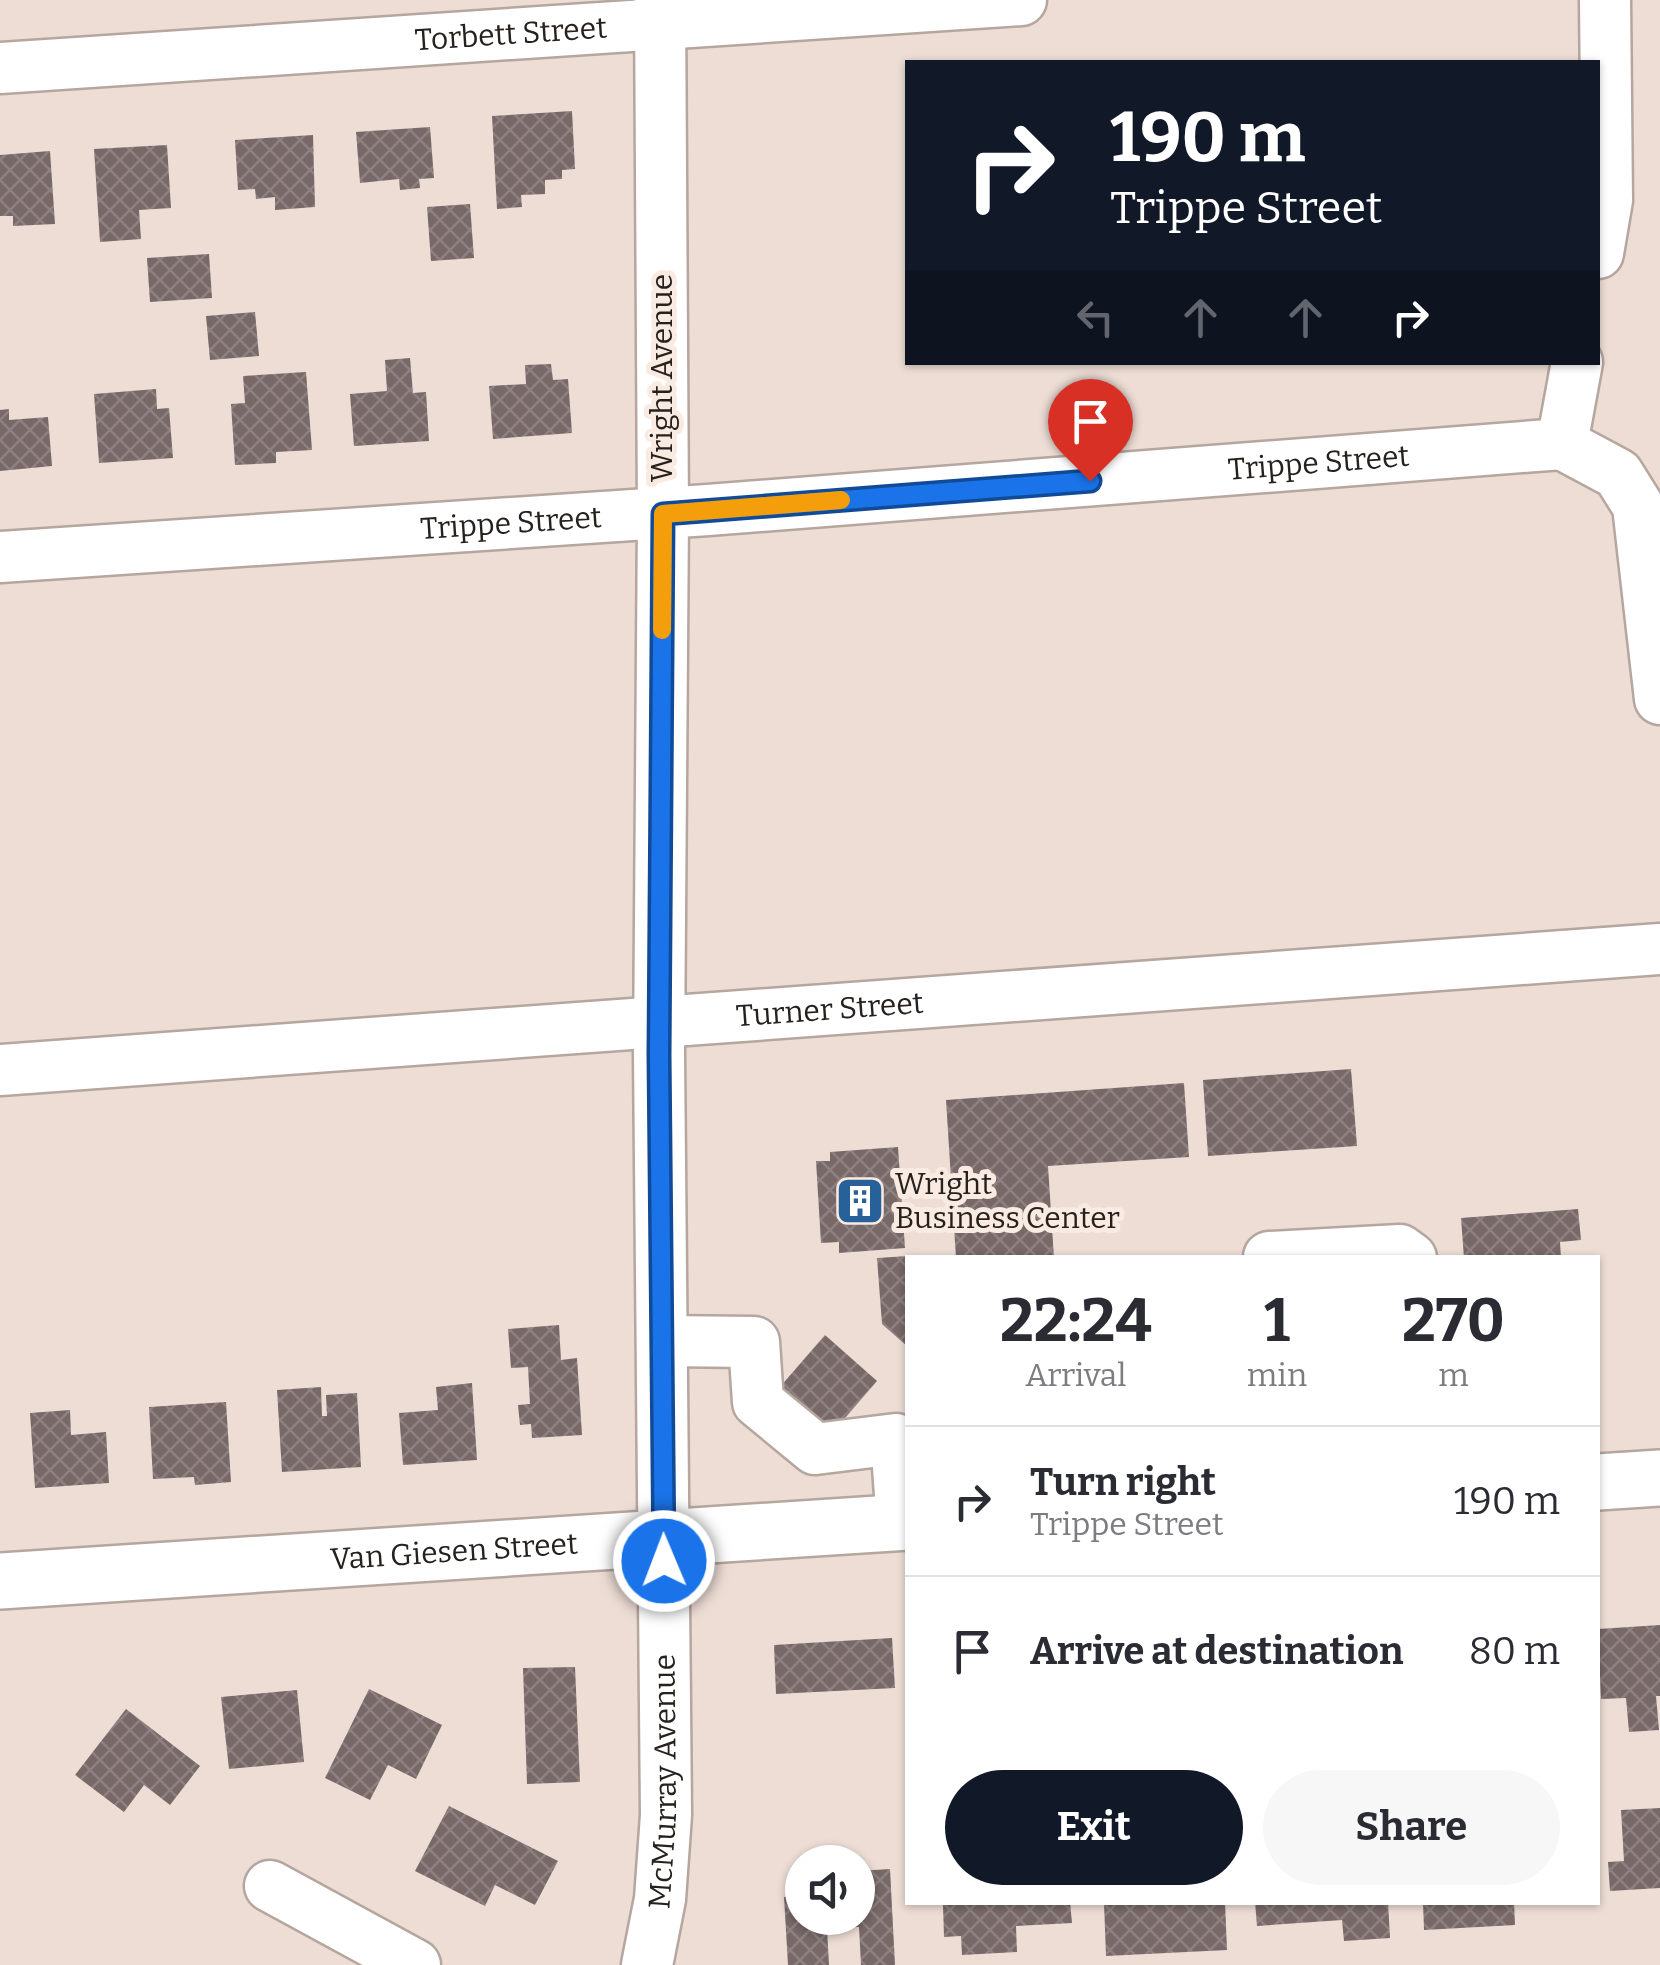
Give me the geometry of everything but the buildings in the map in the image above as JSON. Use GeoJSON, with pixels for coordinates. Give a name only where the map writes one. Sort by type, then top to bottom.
{"type":"FeatureCollection","features":[{"type":"Feature","properties":{"kind":"main road"},"geometry":{"type":"LineString","coordinates":[[1600,1482],[1660,1478]]}},
{"type":"Feature","properties":{"kind":"main road","name":"Van Giesen Street"},"geometry":{"type":"LineString","coordinates":[[0,1581],[905,1522]]}},
{"type":"Feature","properties":{"kind":"street","name":"Torbett Street"},"geometry":{"type":"LineString","coordinates":[[0,68],[660,13],[1021,0]]}},
{"type":"Feature","properties":{"kind":"street"},"geometry":{"type":"LineString","coordinates":[[1600,241],[1607,200],[1605,0]]}},
{"type":"Feature","properties":{"kind":"street","name":"Wright Avenue"},"geometry":{"type":"LineString","coordinates":[[660,13],[663,514],[659,1023],[664,1537]]}},
{"type":"Feature","properties":{"kind":"street"},"geometry":{"type":"LineString","coordinates":[[1576,365],[1562,444],[1618,474],[1638,506],[1660,699]]}},
{"type":"Feature","properties":{"kind":"street","name":"Trippe Street"},"geometry":{"type":"LineString","coordinates":[[0,556],[663,514],[1562,444]]}},
{"type":"Feature","properties":{"kind":"street","name":"Turner Street"},"geometry":{"type":"LineString","coordinates":[[0,1070],[1660,948]]}},
{"type":"Feature","properties":{"kind":"street"},"geometry":{"type":"LineString","coordinates":[[1306,1255],[1400,1250],[1407,1255]]}},
{"type":"Feature","properties":{"kind":"street"},"geometry":{"type":"LineString","coordinates":[[662,1341],[754,1342],[758,1402],[815,1449],[896,1439],[905,1522]]}},
{"type":"Feature","properties":{"kind":"street","name":"McMurray Avenue"},"geometry":{"type":"LineString","coordinates":[[647,1965],[660,1900],[666,1815],[664,1537]]}},
{"type":"Feature","properties":{"kind":"street"},"geometry":{"type":"LineString","coordinates":[[270,1886],[416,1965]]}},
{"type":"Feature","properties":{"kind":"slow traffic"},"geometry":{"type":"LineString","coordinates":[[662,630],[663,514],[841,500]]}},
{"type":"Feature","properties":{"kind":"place","name":"Wright Business Center"},"geometry":{"type":"Point","coordinates":[860,1201]}},
{"type":"Feature","properties":{"kind":"route"},"geometry":{"type":"LineString","coordinates":[[664,1561],[659,1054],[663,514],[1090,481]]}}]}
